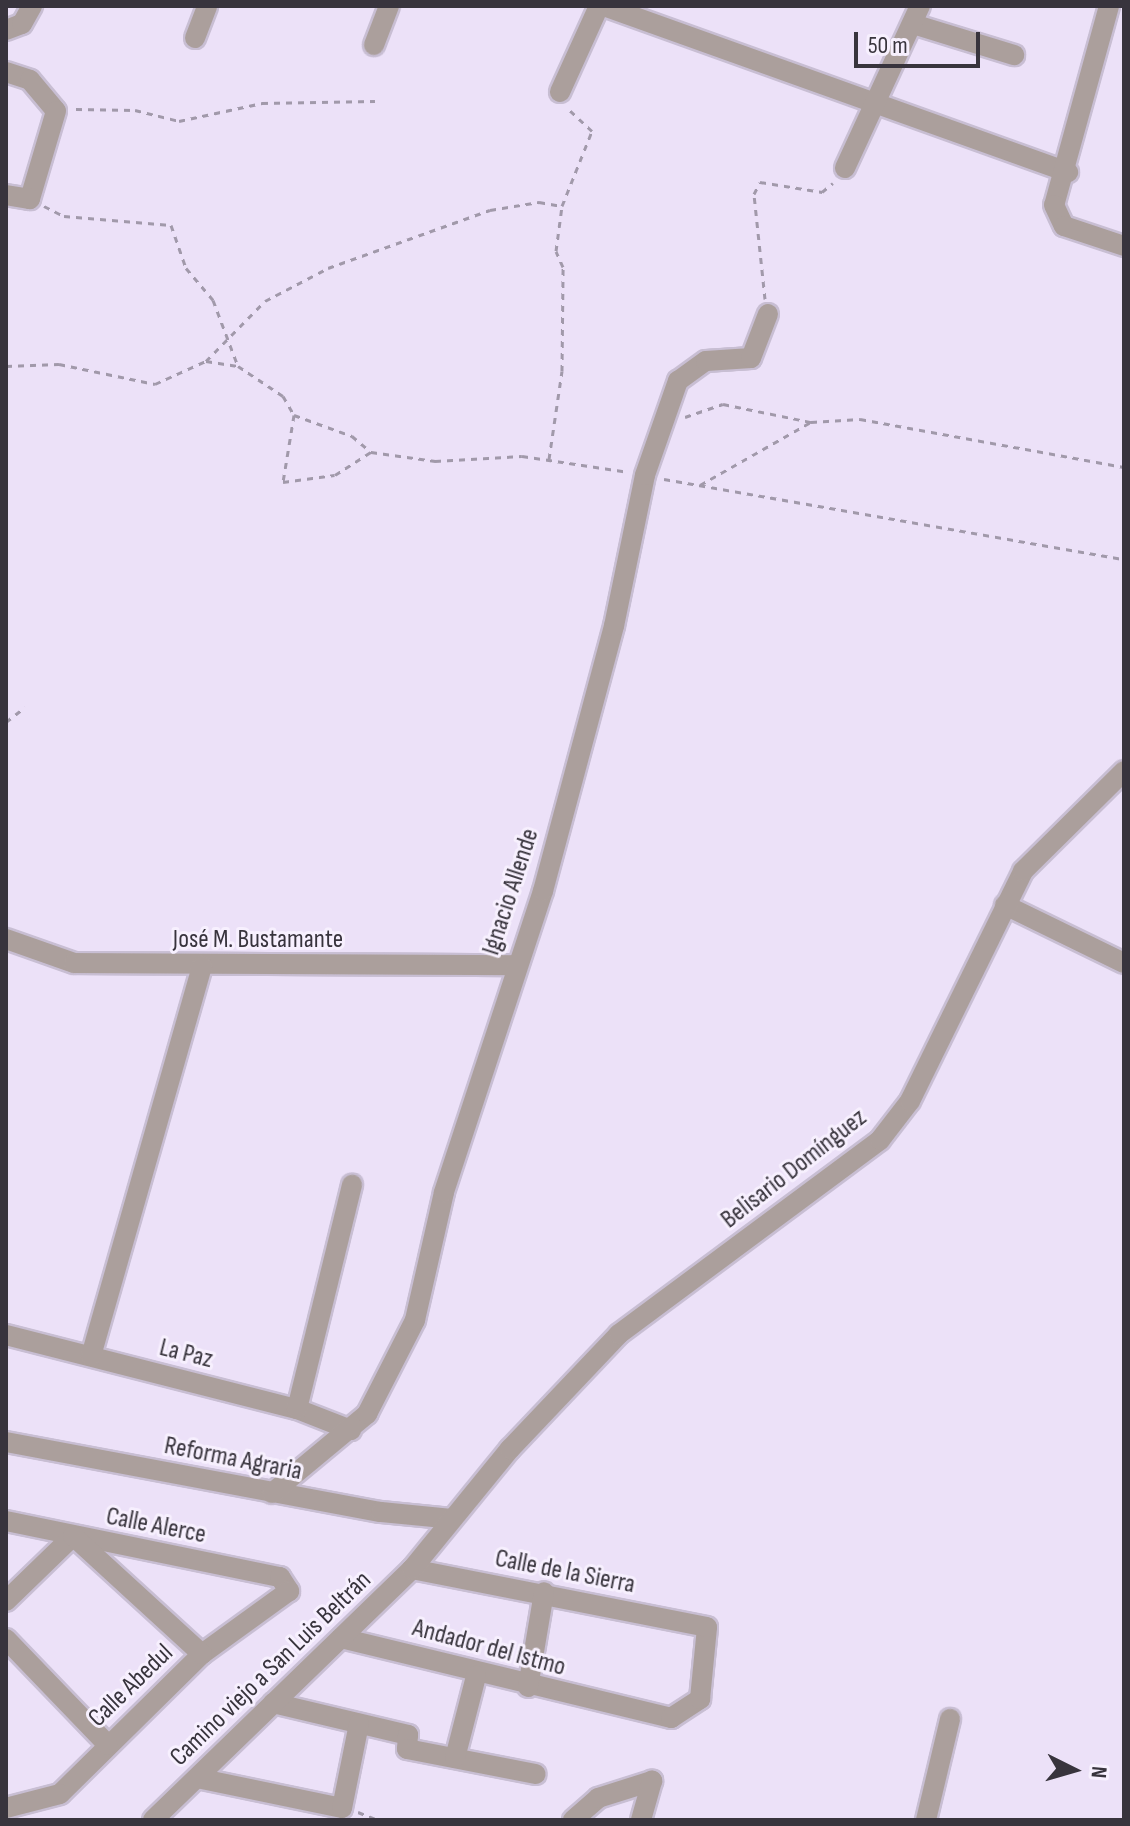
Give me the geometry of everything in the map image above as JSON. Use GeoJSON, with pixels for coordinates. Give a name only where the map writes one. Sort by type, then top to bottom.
{"type":"FeatureCollection","features":[{"type":"Feature","properties":{"kind":"street"},"geometry":{"type":"LineString","coordinates":[[6,30],[22,24],[32,6]]}},
{"type":"Feature","properties":{"kind":"street"},"geometry":{"type":"LineString","coordinates":[[195,38],[207,6]]}},
{"type":"Feature","properties":{"kind":"street"},"geometry":{"type":"LineString","coordinates":[[374,45],[389,6]]}},
{"type":"Feature","properties":{"kind":"street"},"geometry":{"type":"LineString","coordinates":[[560,92],[602,6],[1068,172]]}},
{"type":"Feature","properties":{"kind":"street"},"geometry":{"type":"LineString","coordinates":[[1109,6],[1068,172],[1054,205],[1064,226],[1124,246]]}},
{"type":"Feature","properties":{"kind":"street"},"geometry":{"type":"LineString","coordinates":[[845,168],[879,106],[916,15],[1014,55]]}},
{"type":"Feature","properties":{"kind":"street"},"geometry":{"type":"LineString","coordinates":[[6,72],[30,80],[56,111],[30,199],[6,195]]}},
{"type":"Feature","properties":{"kind":"street","name":"Ignacio Allende"},"geometry":{"type":"LineString","coordinates":[[272,1493],[351,1430],[382,1394],[423,1298],[444,1192],[515,965],[543,891],[614,626],[645,475],[678,381],[706,361],[751,358],[768,314]]}},
{"type":"Feature","properties":{"kind":"street","name":"Belisario Domínguez"},"geometry":{"type":"LineString","coordinates":[[418,1561],[619,1334],[880,1140],[910,1101],[1023,871],[1124,771]]}},
{"type":"Feature","properties":{"kind":"street"},"geometry":{"type":"LineString","coordinates":[[1005,905],[1124,963]]}},
{"type":"Feature","properties":{"kind":"street","name":"José M. Bustamante"},"geometry":{"type":"LineString","coordinates":[[6,939],[74,963],[202,967],[515,965]]}},
{"type":"Feature","properties":{"kind":"street"},"geometry":{"type":"LineString","coordinates":[[91,1356],[202,967]]}},
{"type":"Feature","properties":{"kind":"street"},"geometry":{"type":"LineString","coordinates":[[297,1409],[352,1185]]}},
{"type":"Feature","properties":{"kind":"street","name":"La Paz"},"geometry":{"type":"LineString","coordinates":[[6,1335],[297,1409],[351,1430]]}},
{"type":"Feature","properties":{"kind":"street","name":"Reforma Agraria"},"geometry":{"type":"LineString","coordinates":[[6,1442],[272,1493],[452,1519]]}},
{"type":"Feature","properties":{"kind":"street","name":"Calle Alerce"},"geometry":{"type":"LineString","coordinates":[[6,1521],[280,1577],[289,1591]]}},
{"type":"Feature","properties":{"kind":"street"},"geometry":{"type":"LineString","coordinates":[[6,1601],[73,1536],[202,1654]]}},
{"type":"Feature","properties":{"kind":"street","name":"Calle de la Sierra"},"geometry":{"type":"LineString","coordinates":[[418,1561],[707,1627],[700,1699],[671,1718]]}},
{"type":"Feature","properties":{"kind":"street","name":"Camino viejo a San Luis Beltrán"},"geometry":{"type":"LineString","coordinates":[[153,1820],[418,1561]]}},
{"type":"Feature","properties":{"kind":"street","name":"Calle Abedul"},"geometry":{"type":"LineString","coordinates":[[7,1806],[60,1794],[107,1744],[202,1654],[289,1591]]}},
{"type":"Feature","properties":{"kind":"street"},"geometry":{"type":"LineString","coordinates":[[528,1687],[544,1592]]}},
{"type":"Feature","properties":{"kind":"street","name":"Andador del Istmo"},"geometry":{"type":"LineString","coordinates":[[341,1638],[478,1667],[476,1676],[671,1718]]}},
{"type":"Feature","properties":{"kind":"street"},"geometry":{"type":"LineString","coordinates":[[6,1639],[107,1744]]}},
{"type":"Feature","properties":{"kind":"street"},"geometry":{"type":"LineString","coordinates":[[455,1758],[476,1676]]}},
{"type":"Feature","properties":{"kind":"street"},"geometry":{"type":"LineString","coordinates":[[273,1703],[408,1735],[407,1749],[536,1774]]}},
{"type":"Feature","properties":{"kind":"street"},"geometry":{"type":"LineString","coordinates":[[926,1820],[950,1719]]}},
{"type":"Feature","properties":{"kind":"street"},"geometry":{"type":"LineString","coordinates":[[197,1778],[342,1808],[359,1724]]}},
{"type":"Feature","properties":{"kind":"street"},"geometry":{"type":"LineString","coordinates":[[573,1820],[598,1798],[652,1781],[641,1820]]}},
{"type":"Feature","properties":{"kind":"path"},"geometry":{"type":"LineString","coordinates":[[549,461],[562,371],[563,267],[556,251],[562,206],[592,131],[570,117],[560,92]]}},
{"type":"Feature","properties":{"kind":"path"},"geometry":{"type":"LineString","coordinates":[[56,111],[135,110],[179,121],[262,103],[375,101]]}},
{"type":"Feature","properties":{"kind":"path"},"geometry":{"type":"LineString","coordinates":[[768,314],[756,219],[760,182],[822,192],[845,168]]}},
{"type":"Feature","properties":{"kind":"path"},"geometry":{"type":"LineString","coordinates":[[30,199],[64,216],[171,225],[186,268],[213,300],[224,338],[238,366]]}},
{"type":"Feature","properties":{"kind":"path"},"geometry":{"type":"LineString","coordinates":[[6,367],[59,364],[155,384],[206,361],[224,338],[265,301],[328,268],[490,210],[539,202],[562,206]]}},
{"type":"Feature","properties":{"kind":"path"},"geometry":{"type":"LineString","coordinates":[[206,361],[238,366],[283,396],[294,415],[283,482],[335,475],[371,452]]}},
{"type":"Feature","properties":{"kind":"path"},"geometry":{"type":"LineString","coordinates":[[658,439],[688,415],[723,404],[811,422],[860,419],[1124,467]]}},
{"type":"Feature","properties":{"kind":"path"},"geometry":{"type":"LineString","coordinates":[[294,415],[352,436],[371,452],[435,461],[549,461],[1124,559]]}},
{"type":"Feature","properties":{"kind":"path"},"geometry":{"type":"LineString","coordinates":[[700,485],[811,422]]}},
{"type":"Feature","properties":{"kind":"path"},"geometry":{"type":"LineString","coordinates":[[6,722],[25,707]]}}]}
